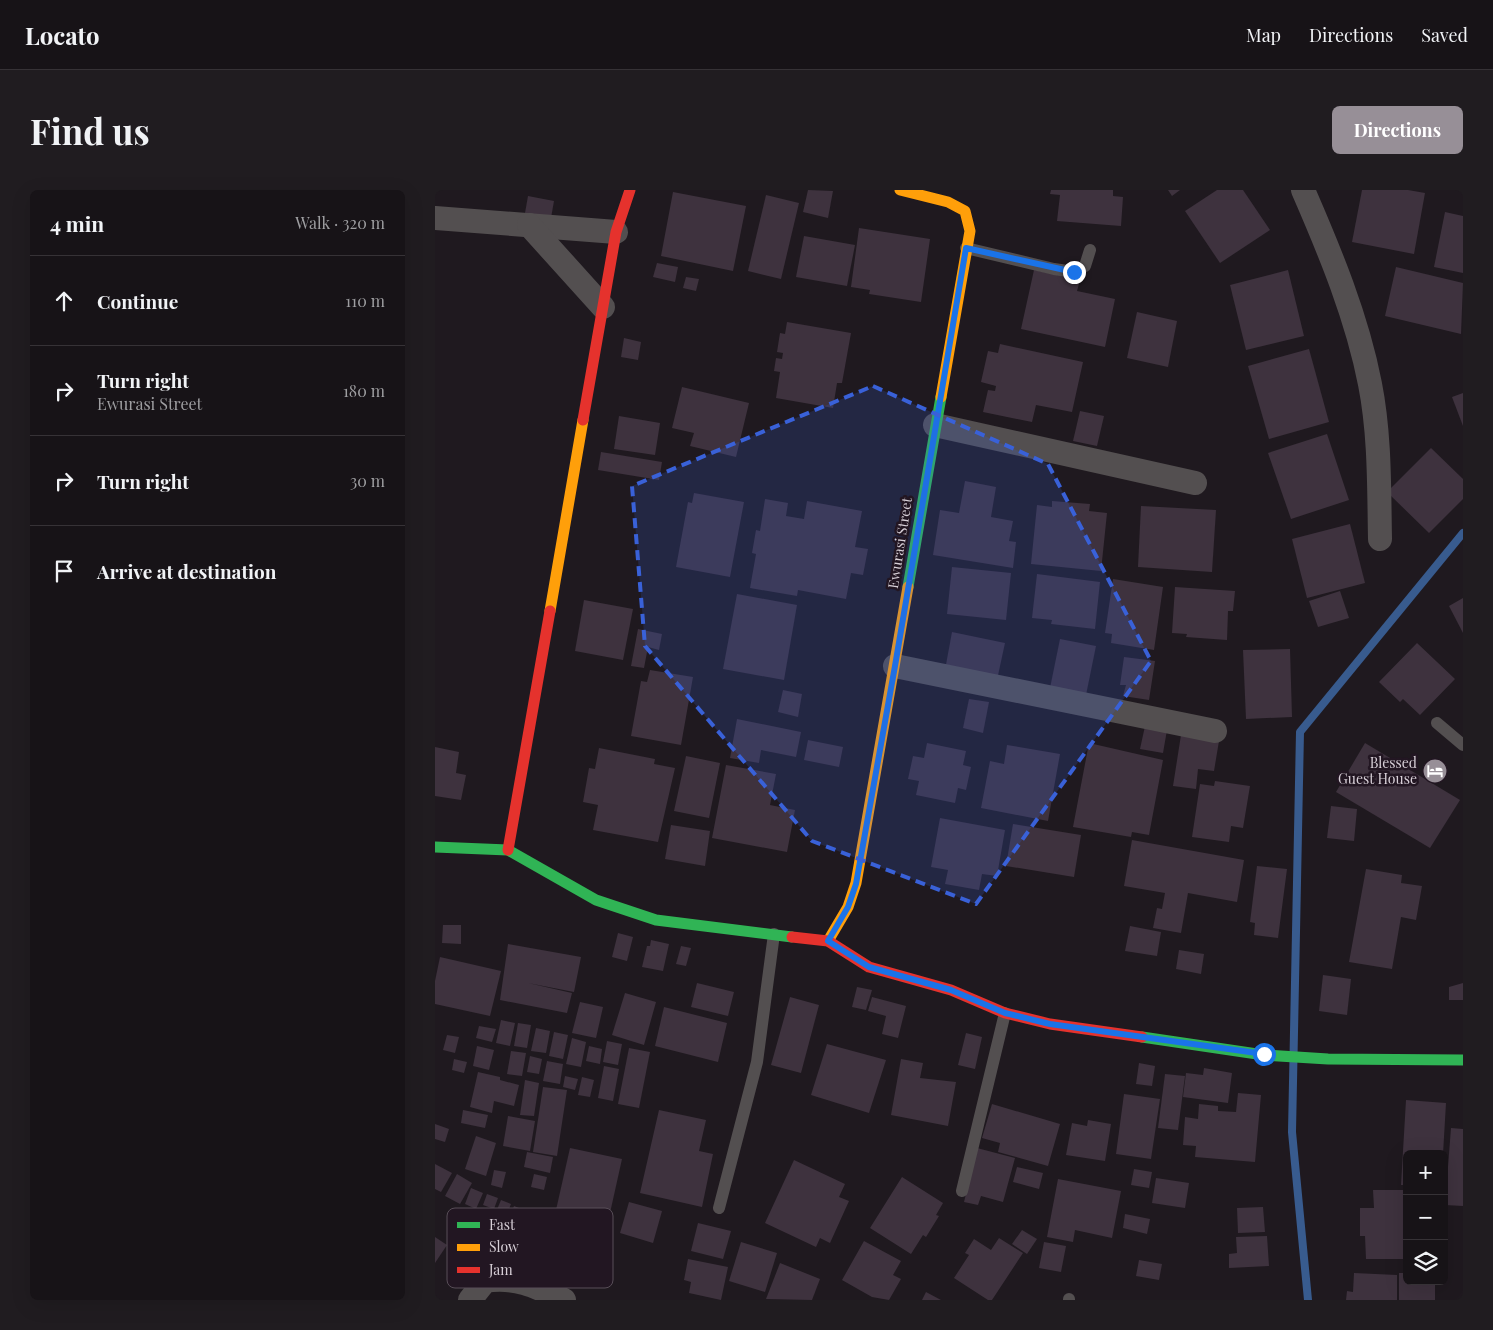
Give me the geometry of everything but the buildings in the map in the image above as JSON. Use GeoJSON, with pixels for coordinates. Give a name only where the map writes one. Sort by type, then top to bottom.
{"type":"FeatureCollection","features":[{"type":"Feature","properties":{"kind":"street"},"geometry":{"type":"LineString","coordinates":[[508,850],[616,232],[630,190]]}},
{"type":"Feature","properties":{"kind":"street","name":"Ewurasi Street"},"geometry":{"type":"LineString","coordinates":[[828,941],[848,907],[856,884],[970,231],[965,211],[948,202],[900,190]]}},
{"type":"Feature","properties":{"kind":"street"},"geometry":{"type":"LineString","coordinates":[[1303,190],[1334,262],[1370,384],[1378,440],[1380,539]]}},
{"type":"Feature","properties":{"kind":"street"},"geometry":{"type":"LineString","coordinates":[[435,218],[616,232]]}},
{"type":"Feature","properties":{"kind":"street"},"geometry":{"type":"LineString","coordinates":[[529,225],[603,307]]}},
{"type":"Feature","properties":{"kind":"street"},"geometry":{"type":"LineString","coordinates":[[935,425],[1195,484]]}},
{"type":"Feature","properties":{"kind":"street"},"geometry":{"type":"LineString","coordinates":[[895,666],[1215,731]]}},
{"type":"Feature","properties":{"kind":"street"},"geometry":{"type":"LineString","coordinates":[[435,847],[508,850],[596,900],[656,920],[828,941],[869,967],[951,990],[1005,1013],[1050,1024],[1108,1034],[1264,1054],[1328,1059],[1463,1060]]}},
{"type":"Feature","properties":{"kind":"street"},"geometry":{"type":"LineString","coordinates":[[469,1300],[479,1288]]}},
{"type":"Feature","properties":{"kind":"street"},"geometry":{"type":"LineString","coordinates":[[539,1288],[564,1300]]}},
{"type":"Feature","properties":{"kind":"lane"},"geometry":{"type":"LineString","coordinates":[[966,248],[1074,272],[1085,266],[1090,250]]}},
{"type":"Feature","properties":{"kind":"lane"},"geometry":{"type":"LineString","coordinates":[[1437,723],[1463,745]]}},
{"type":"Feature","properties":{"kind":"lane"},"geometry":{"type":"LineString","coordinates":[[719,1208],[757,1062],[774,934]]}},
{"type":"Feature","properties":{"kind":"lane"},"geometry":{"type":"LineString","coordinates":[[962,1191],[1005,1013]]}},
{"type":"Feature","properties":{"kind":"highlighted area"},"geometry":{"type":"Polygon","coordinates":[[[873,386],[1048,464],[1151,661],[976,904],[812,841],[645,646],[632,486],[873,386]]]}},
{"type":"Feature","properties":{"kind":"waterway"},"geometry":{"type":"LineString","coordinates":[[1308,1300],[1292,1132],[1300,732],[1463,533]]}},
{"type":"Feature","properties":{"kind":"traffic: fast"},"geometry":{"type":"LineString","coordinates":[[908,587],[941,397]]}},
{"type":"Feature","properties":{"kind":"traffic: fast"},"geometry":{"type":"LineString","coordinates":[[435,847],[508,850],[596,900],[656,920],[792,937]]}},
{"type":"Feature","properties":{"kind":"traffic: fast"},"geometry":{"type":"LineString","coordinates":[[1142,1037],[1264,1055],[1328,1059],[1463,1060]]}},
{"type":"Feature","properties":{"kind":"traffic: slow"},"geometry":{"type":"LineString","coordinates":[[900,190],[948,202],[965,211],[970,231],[941,397]]}},
{"type":"Feature","properties":{"kind":"traffic: slow"},"geometry":{"type":"LineString","coordinates":[[550,611],[583,420]]}},
{"type":"Feature","properties":{"kind":"traffic: slow"},"geometry":{"type":"LineString","coordinates":[[828,941],[848,907],[856,883],[908,587]]}},
{"type":"Feature","properties":{"kind":"traffic: jam"},"geometry":{"type":"LineString","coordinates":[[583,420],[616,232],[630,190]]}},
{"type":"Feature","properties":{"kind":"traffic: jam"},"geometry":{"type":"LineString","coordinates":[[508,850],[550,611]]}},
{"type":"Feature","properties":{"kind":"traffic: jam"},"geometry":{"type":"LineString","coordinates":[[792,937],[828,941],[869,967],[951,990],[1005,1013],[1050,1024],[1142,1037]]}},
{"type":"Feature","properties":{"kind":"place","name":"Blessed Guest House"},"geometry":{"type":"Point","coordinates":[1435,771]}},
{"type":"Feature","properties":{"kind":"route"},"geometry":{"type":"LineString","coordinates":[[1074,272],[966,248],[856,884],[848,907],[828,941],[869,967],[951,990],[1005,1013],[1050,1024],[1117,1035],[1264,1054]]}}]}
